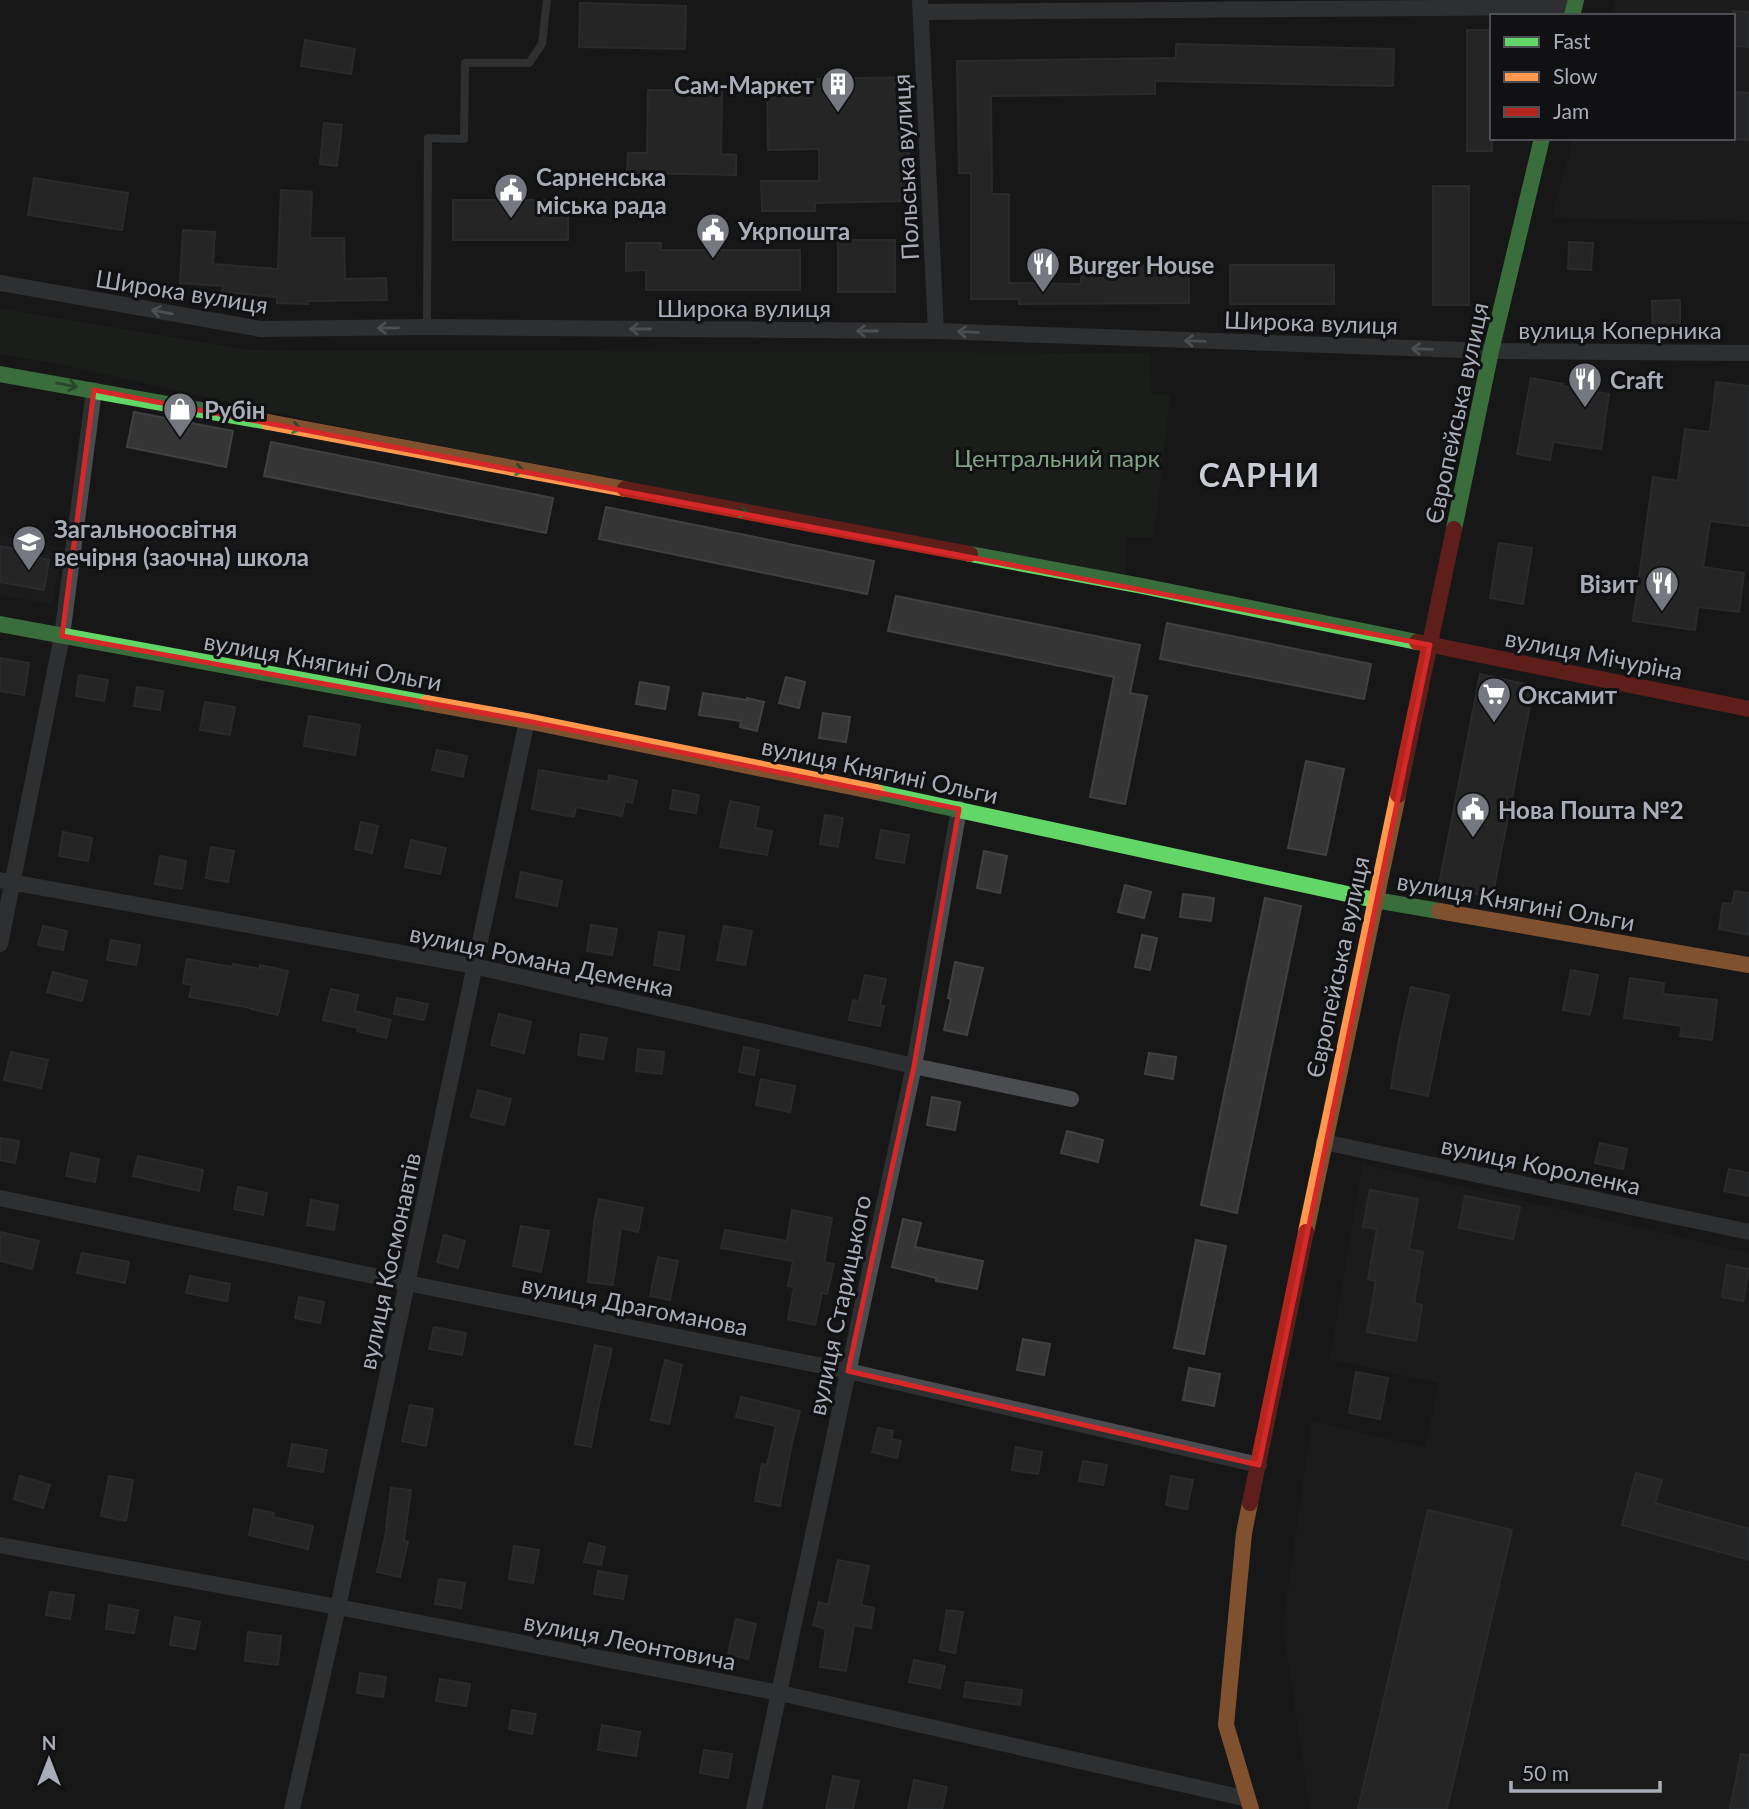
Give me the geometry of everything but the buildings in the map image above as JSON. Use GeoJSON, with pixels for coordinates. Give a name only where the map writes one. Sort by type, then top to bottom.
{"type":"FeatureCollection","features":[{"type":"Feature","properties":{"kind":"street"},"geometry":{"type":"LineString","coordinates":[[921,6],[1574,8]]}},
{"type":"Feature","properties":{"kind":"street","name":"Польська вулиця"},"geometry":{"type":"LineString","coordinates":[[921,6],[936,331]]}},
{"type":"Feature","properties":{"kind":"street","name":"Європейська вулиця"},"geometry":{"type":"LineString","coordinates":[[1250,1804],[1226,1725],[1244,1533],[1491,351],[1542,140]]}},
{"type":"Feature","properties":{"kind":"street","name":"Широка вулиця"},"geometry":{"type":"LineString","coordinates":[[0,282],[261,329],[427,327],[936,331],[1491,351]]}},
{"type":"Feature","properties":{"kind":"street","name":"вулиця Коперника"},"geometry":{"type":"LineString","coordinates":[[1491,351],[1749,353]]}},
{"type":"Feature","properties":{"kind":"street"},"geometry":{"type":"LineString","coordinates":[[0,373],[1128,584],[1430,645]]}},
{"type":"Feature","properties":{"kind":"street"},"geometry":{"type":"LineString","coordinates":[[0,944],[7,881],[62,636],[94,390]]}},
{"type":"Feature","properties":{"kind":"street","name":"вулиця Княгині Ольги"},"geometry":{"type":"LineString","coordinates":[[0,624],[527,721],[959,809],[1375,900],[1749,965]]}},
{"type":"Feature","properties":{"kind":"street","name":"вулиця Мічуріна"},"geometry":{"type":"LineString","coordinates":[[1430,645],[1749,709]]}},
{"type":"Feature","properties":{"kind":"street","name":"вулиця Космонавтів"},"geometry":{"type":"LineString","coordinates":[[292,1809],[338,1607],[527,721]]}},
{"type":"Feature","properties":{"kind":"street","name":"вулиця Старицького"},"geometry":{"type":"LineString","coordinates":[[754,1809],[914,1066],[959,809]]}},
{"type":"Feature","properties":{"kind":"street","name":"вулиця Романа Деменка"},"geometry":{"type":"LineString","coordinates":[[7,881],[474,966],[1071,1099]]}},
{"type":"Feature","properties":{"kind":"street","name":"вулиця Короленка"},"geometry":{"type":"LineString","coordinates":[[1324,1142],[1749,1232]]}},
{"type":"Feature","properties":{"kind":"street","name":"вулиця Драгоманова"},"geometry":{"type":"LineString","coordinates":[[0,1198],[848,1371],[1259,1465]]}},
{"type":"Feature","properties":{"kind":"street","name":"вулиця Леонтовича"},"geometry":{"type":"LineString","coordinates":[[0,1545],[780,1693],[1250,1804]]}},
{"type":"Feature","properties":{"kind":"lane"},"geometry":{"type":"LineString","coordinates":[[427,327],[428,138],[464,139],[466,64],[529,63],[542,44],[547,0]]}},
{"type":"Feature","properties":{"kind":"highlighted area"},"geometry":{"type":"Polygon","coordinates":[[[94,390],[1430,645],[1259,1465],[848,1371],[914,1066],[959,809],[527,721],[62,636],[94,390]]]}},
{"type":"Feature","properties":{"kind":"shaded area"},"geometry":{"type":"Polygon","coordinates":[[[1615,0],[1749,0],[1749,221],[1551,218],[1573,140],[1735,140],[1735,14],[1611,14],[1615,0]]]}},
{"type":"Feature","properties":{"kind":"shaded area","name":"Загальноосвітня вечірня (заочна) школа"},"geometry":{"type":"Polygon","coordinates":[[[0,535],[62,549],[52,604],[0,595],[0,535]]]}},
{"type":"Feature","properties":{"kind":"shaded area"},"geometry":{"type":"Polygon","coordinates":[[[1362,1164],[1749,1253],[1749,1809],[1310,1809],[1283,1626],[1312,1421],[1426,1448],[1438,1383],[1330,1359],[1362,1164]]]}},
{"type":"Feature","properties":{"kind":"green space","name":"Центральний парк"},"geometry":{"type":"Polygon","coordinates":[[[0,308],[247,350],[1149,353],[1151,393],[1170,396],[1154,537],[1126,537],[1125,577],[328,424],[58,364],[0,354],[0,308]]]}},
{"type":"Feature","properties":{"kind":"traffic: fast"},"geometry":{"type":"LineString","coordinates":[[1572,14],[1576,0]]}},
{"type":"Feature","properties":{"kind":"traffic: fast"},"geometry":{"type":"LineString","coordinates":[[1454,529],[1491,351],[1542,140]]}},
{"type":"Feature","properties":{"kind":"traffic: fast"},"geometry":{"type":"LineString","coordinates":[[0,374],[268,422]]}},
{"type":"Feature","properties":{"kind":"traffic: fast"},"geometry":{"type":"LineString","coordinates":[[970,554],[1417,642]]}},
{"type":"Feature","properties":{"kind":"traffic: fast"},"geometry":{"type":"LineString","coordinates":[[0,624],[427,703]]}},
{"type":"Feature","properties":{"kind":"traffic: fast"},"geometry":{"type":"LineString","coordinates":[[876,792],[1375,900],[1439,911]]}},
{"type":"Feature","properties":{"kind":"traffic: slow"},"geometry":{"type":"LineString","coordinates":[[268,422],[625,489]]}},
{"type":"Feature","properties":{"kind":"traffic: slow"},"geometry":{"type":"LineString","coordinates":[[427,703],[876,792]]}},
{"type":"Feature","properties":{"kind":"traffic: slow"},"geometry":{"type":"LineString","coordinates":[[1306,1232],[1398,795]]}},
{"type":"Feature","properties":{"kind":"traffic: slow"},"geometry":{"type":"LineString","coordinates":[[1439,911],[1749,965]]}},
{"type":"Feature","properties":{"kind":"traffic: slow"},"geometry":{"type":"LineString","coordinates":[[1250,1503],[1244,1533],[1226,1725],[1251,1809]]}},
{"type":"Feature","properties":{"kind":"traffic: jam"},"geometry":{"type":"LineString","coordinates":[[625,489],[970,554]]}},
{"type":"Feature","properties":{"kind":"traffic: jam"},"geometry":{"type":"LineString","coordinates":[[1398,795],[1454,529]]}},
{"type":"Feature","properties":{"kind":"traffic: jam"},"geometry":{"type":"LineString","coordinates":[[1417,642],[1749,709]]}},
{"type":"Feature","properties":{"kind":"traffic: jam"},"geometry":{"type":"LineString","coordinates":[[1250,1503],[1306,1232]]}},
{"type":"Feature","properties":{"kind":"place","name":"Сам-Маркет"},"geometry":{"type":"Point","coordinates":[838,114]}},
{"type":"Feature","properties":{"kind":"place","name":"Сарненська міська рада"},"geometry":{"type":"Point","coordinates":[511,220]}},
{"type":"Feature","properties":{"kind":"place","name":"Укрпошта"},"geometry":{"type":"Point","coordinates":[713,260]}},
{"type":"Feature","properties":{"kind":"place","name":"Burger House"},"geometry":{"type":"Point","coordinates":[1043,294]}},
{"type":"Feature","properties":{"kind":"place","name":"Craft"},"geometry":{"type":"Point","coordinates":[1585,409]}},
{"type":"Feature","properties":{"kind":"place","name":"Рубін"},"geometry":{"type":"Point","coordinates":[180,439]}},
{"type":"Feature","properties":{"kind":"place","name":"Загальноосвітня вечірня (заочна) школа"},"geometry":{"type":"Point","coordinates":[29,572]}},
{"type":"Feature","properties":{"kind":"place","name":"Візит"},"geometry":{"type":"Point","coordinates":[1662,613]}},
{"type":"Feature","properties":{"kind":"place","name":"Оксамит"},"geometry":{"type":"Point","coordinates":[1494,724]}},
{"type":"Feature","properties":{"kind":"place","name":"Нова Пошта №2"},"geometry":{"type":"Point","coordinates":[1473,839]}},
{"type":"Feature","properties":{"kind":"district","name":"САРНИ"},"geometry":{"type":"Point","coordinates":[1260,474]}}]}
